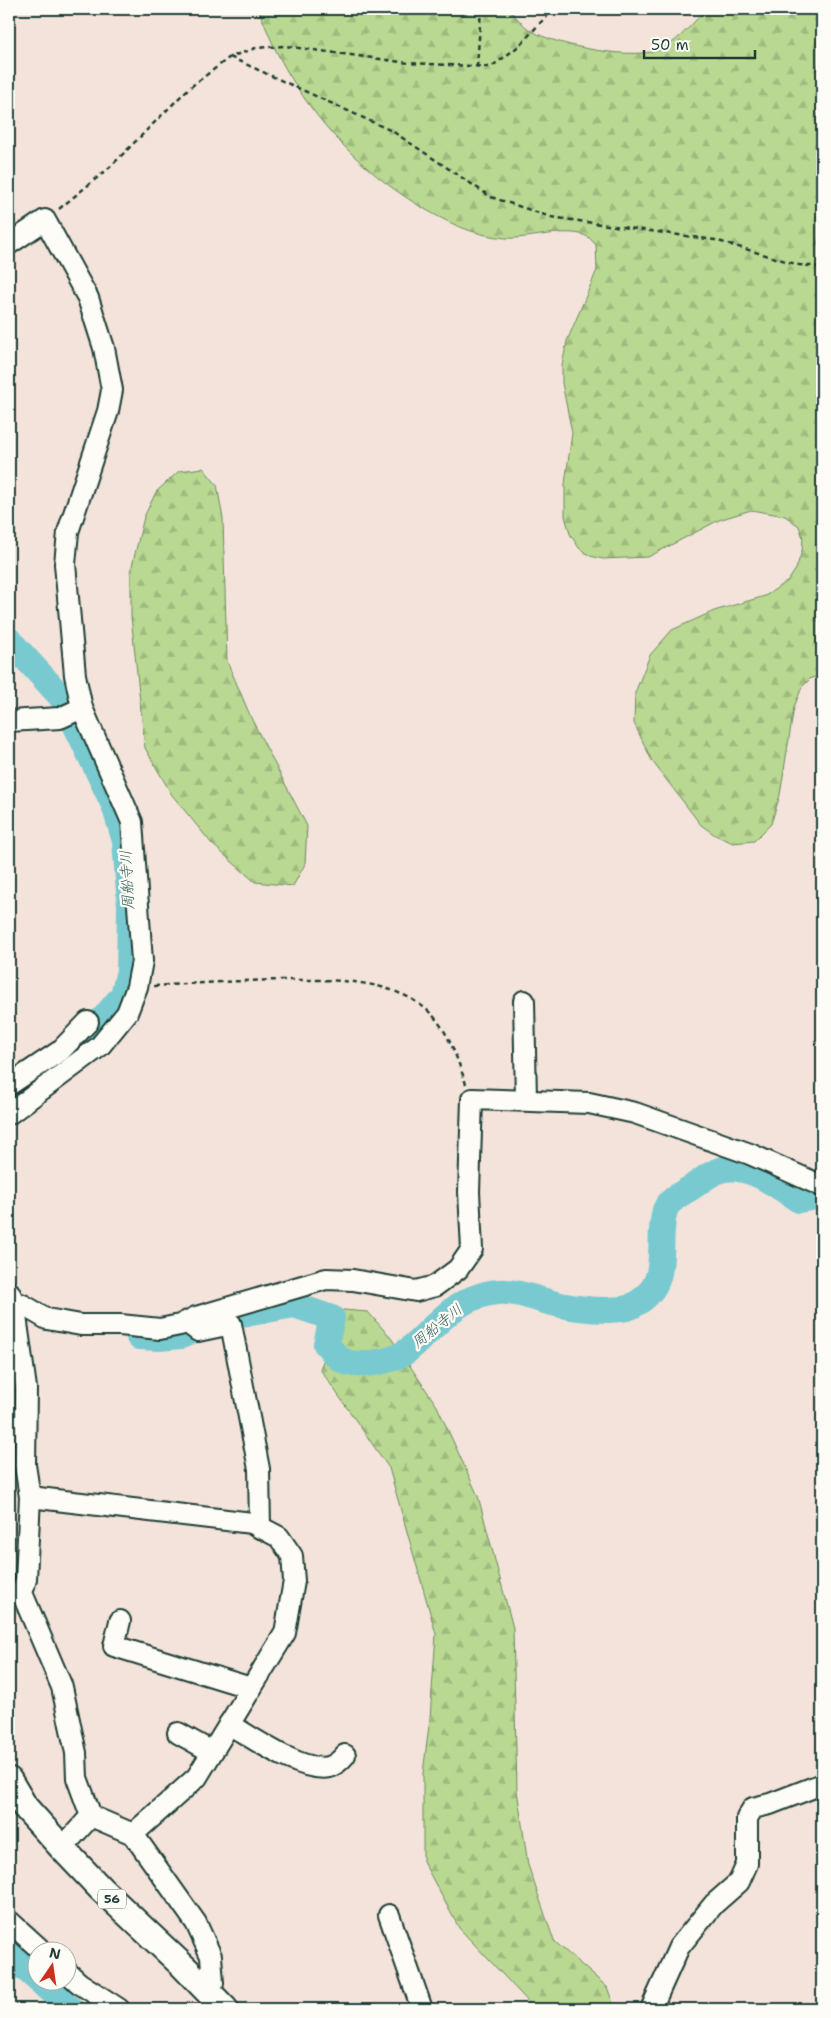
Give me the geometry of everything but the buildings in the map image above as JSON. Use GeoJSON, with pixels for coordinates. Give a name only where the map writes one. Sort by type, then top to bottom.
{"type":"FeatureCollection","features":[{"type":"Feature","properties":{"kind":"main road","name":"56"},"geometry":{"type":"LineString","coordinates":[[9,1780],[25,1807],[62,1848],[101,1889],[225,2009]]}},
{"type":"Feature","properties":{"kind":"street"},"geometry":{"type":"LineString","coordinates":[[9,244],[45,220],[88,298],[104,348],[112,390],[108,411],[68,532],[65,564],[76,676],[82,708],[132,822],[142,961],[137,986],[127,1013],[100,1046],[17,1090]]}},
{"type":"Feature","properties":{"kind":"street"},"geometry":{"type":"LineString","coordinates":[[9,721],[60,718],[82,708]]}},
{"type":"Feature","properties":{"kind":"street"},"geometry":{"type":"LineString","coordinates":[[524,1001],[526,1099]]}},
{"type":"Feature","properties":{"kind":"street"},"geometry":{"type":"LineString","coordinates":[[9,1114],[17,1090],[60,1051],[88,1022]]}},
{"type":"Feature","properties":{"kind":"street"},"geometry":{"type":"LineString","coordinates":[[206,1989],[213,1983],[211,1956],[196,1923],[133,1834],[91,1816],[77,1778],[76,1753],[62,1688],[15,1592],[26,1579],[30,1497],[25,1465],[26,1388],[16,1375],[13,1303],[23,1304],[47,1319],[81,1325],[120,1325],[160,1329],[326,1279],[353,1280],[416,1291],[435,1286],[458,1269],[472,1249],[469,1192],[472,1098],[589,1103],[635,1112],[750,1154],[822,1186]]}},
{"type":"Feature","properties":{"kind":"street"},"geometry":{"type":"LineString","coordinates":[[186,1322],[198,1331],[231,1324],[259,1469],[260,1528]]}},
{"type":"Feature","properties":{"kind":"street"},"geometry":{"type":"LineString","coordinates":[[30,1497],[252,1524],[279,1537],[292,1556],[294,1581],[285,1632],[197,1777],[133,1834]]}},
{"type":"Feature","properties":{"kind":"street"},"geometry":{"type":"LineString","coordinates":[[120,1621],[113,1653],[252,1688]]}},
{"type":"Feature","properties":{"kind":"street"},"geometry":{"type":"LineString","coordinates":[[229,1724],[293,1760],[314,1767],[330,1767],[345,1755]]}},
{"type":"Feature","properties":{"kind":"street"},"geometry":{"type":"LineString","coordinates":[[178,1733],[212,1752]]}},
{"type":"Feature","properties":{"kind":"street"},"geometry":{"type":"LineString","coordinates":[[650,2009],[679,1948],[714,1904],[739,1882],[747,1864],[747,1818],[753,1808],[770,1804],[822,1784]]}},
{"type":"Feature","properties":{"kind":"street"},"geometry":{"type":"LineString","coordinates":[[62,1848],[91,1816]]}},
{"type":"Feature","properties":{"kind":"street"},"geometry":{"type":"LineString","coordinates":[[389,1915],[422,2009]]}},
{"type":"Feature","properties":{"kind":"street"},"geometry":{"type":"LineString","coordinates":[[9,1921],[30,1940]]}},
{"type":"Feature","properties":{"kind":"street"},"geometry":{"type":"LineString","coordinates":[[78,1982],[119,2009]]}},
{"type":"Feature","properties":{"kind":"path"},"geometry":{"type":"LineString","coordinates":[[477,67],[481,9]]}},
{"type":"Feature","properties":{"kind":"path"},"geometry":{"type":"LineString","coordinates":[[45,220],[109,168],[188,89],[230,57],[256,48],[285,46],[409,63],[491,68],[519,46],[553,9]]}},
{"type":"Feature","properties":{"kind":"path"},"geometry":{"type":"LineString","coordinates":[[230,57],[392,131],[491,197],[551,217],[715,240],[799,265],[822,267]]}},
{"type":"Feature","properties":{"kind":"path"},"geometry":{"type":"LineString","coordinates":[[137,986],[265,980],[347,980],[389,989],[423,1006],[446,1032],[472,1098]]}},
{"type":"Feature","properties":{"kind":"green space"},"geometry":{"type":"Polygon","coordinates":[[[258,9],[508,9],[530,30],[558,42],[617,53],[636,53],[652,52],[664,48],[692,25],[706,9],[822,9],[822,676],[811,678],[802,687],[794,707],[780,795],[771,824],[754,841],[733,843],[715,835],[701,825],[652,761],[634,723],[635,693],[650,655],[672,630],[714,611],[765,596],[788,581],[796,569],[802,551],[803,538],[799,526],[785,516],[751,510],[719,520],[648,557],[603,559],[590,556],[579,548],[570,534],[565,516],[565,484],[572,433],[562,383],[562,365],[567,341],[597,270],[596,245],[588,237],[570,233],[514,238],[481,234],[439,217],[397,191],[377,176],[341,143],[310,106],[279,57],[258,9]]]}},
{"type":"Feature","properties":{"kind":"green space"},"geometry":{"type":"Polygon","coordinates":[[[203,468],[217,485],[223,519],[227,661],[252,720],[307,826],[305,864],[293,886],[255,882],[212,844],[172,795],[145,748],[131,617],[131,570],[144,517],[156,492],[179,471],[203,468]]]}},
{"type":"Feature","properties":{"kind":"green space"},"geometry":{"type":"Polygon","coordinates":[[[343,1310],[368,1312],[391,1338],[437,1406],[478,1496],[513,1628],[517,1790],[528,1865],[554,1941],[607,1987],[615,2009],[535,2009],[459,1928],[423,1861],[423,1773],[430,1718],[436,1634],[389,1468],[320,1369],[343,1310]]]}},
{"type":"Feature","properties":{"kind":"waterway","name":"周船寺川"},"geometry":{"type":"LineString","coordinates":[[9,640],[63,699],[114,805],[125,841],[130,906],[129,971],[123,995],[73,1055],[9,1101]]}},
{"type":"Feature","properties":{"kind":"waterway","name":"周船寺川"},"geometry":{"type":"LineString","coordinates":[[139,1337],[181,1336],[209,1324],[240,1315],[294,1305],[332,1318],[326,1344],[340,1359],[357,1364],[385,1361],[407,1351],[458,1306],[468,1300],[489,1293],[516,1293],[559,1305],[587,1309],[608,1310],[631,1307],[646,1296],[654,1286],[659,1275],[662,1223],[667,1206],[676,1197],[716,1171],[731,1168],[752,1172],[772,1182],[799,1200],[822,1196]]}},
{"type":"Feature","properties":{"kind":"waterway"},"geometry":{"type":"LineString","coordinates":[[9,1954],[71,2009]]}}]}
